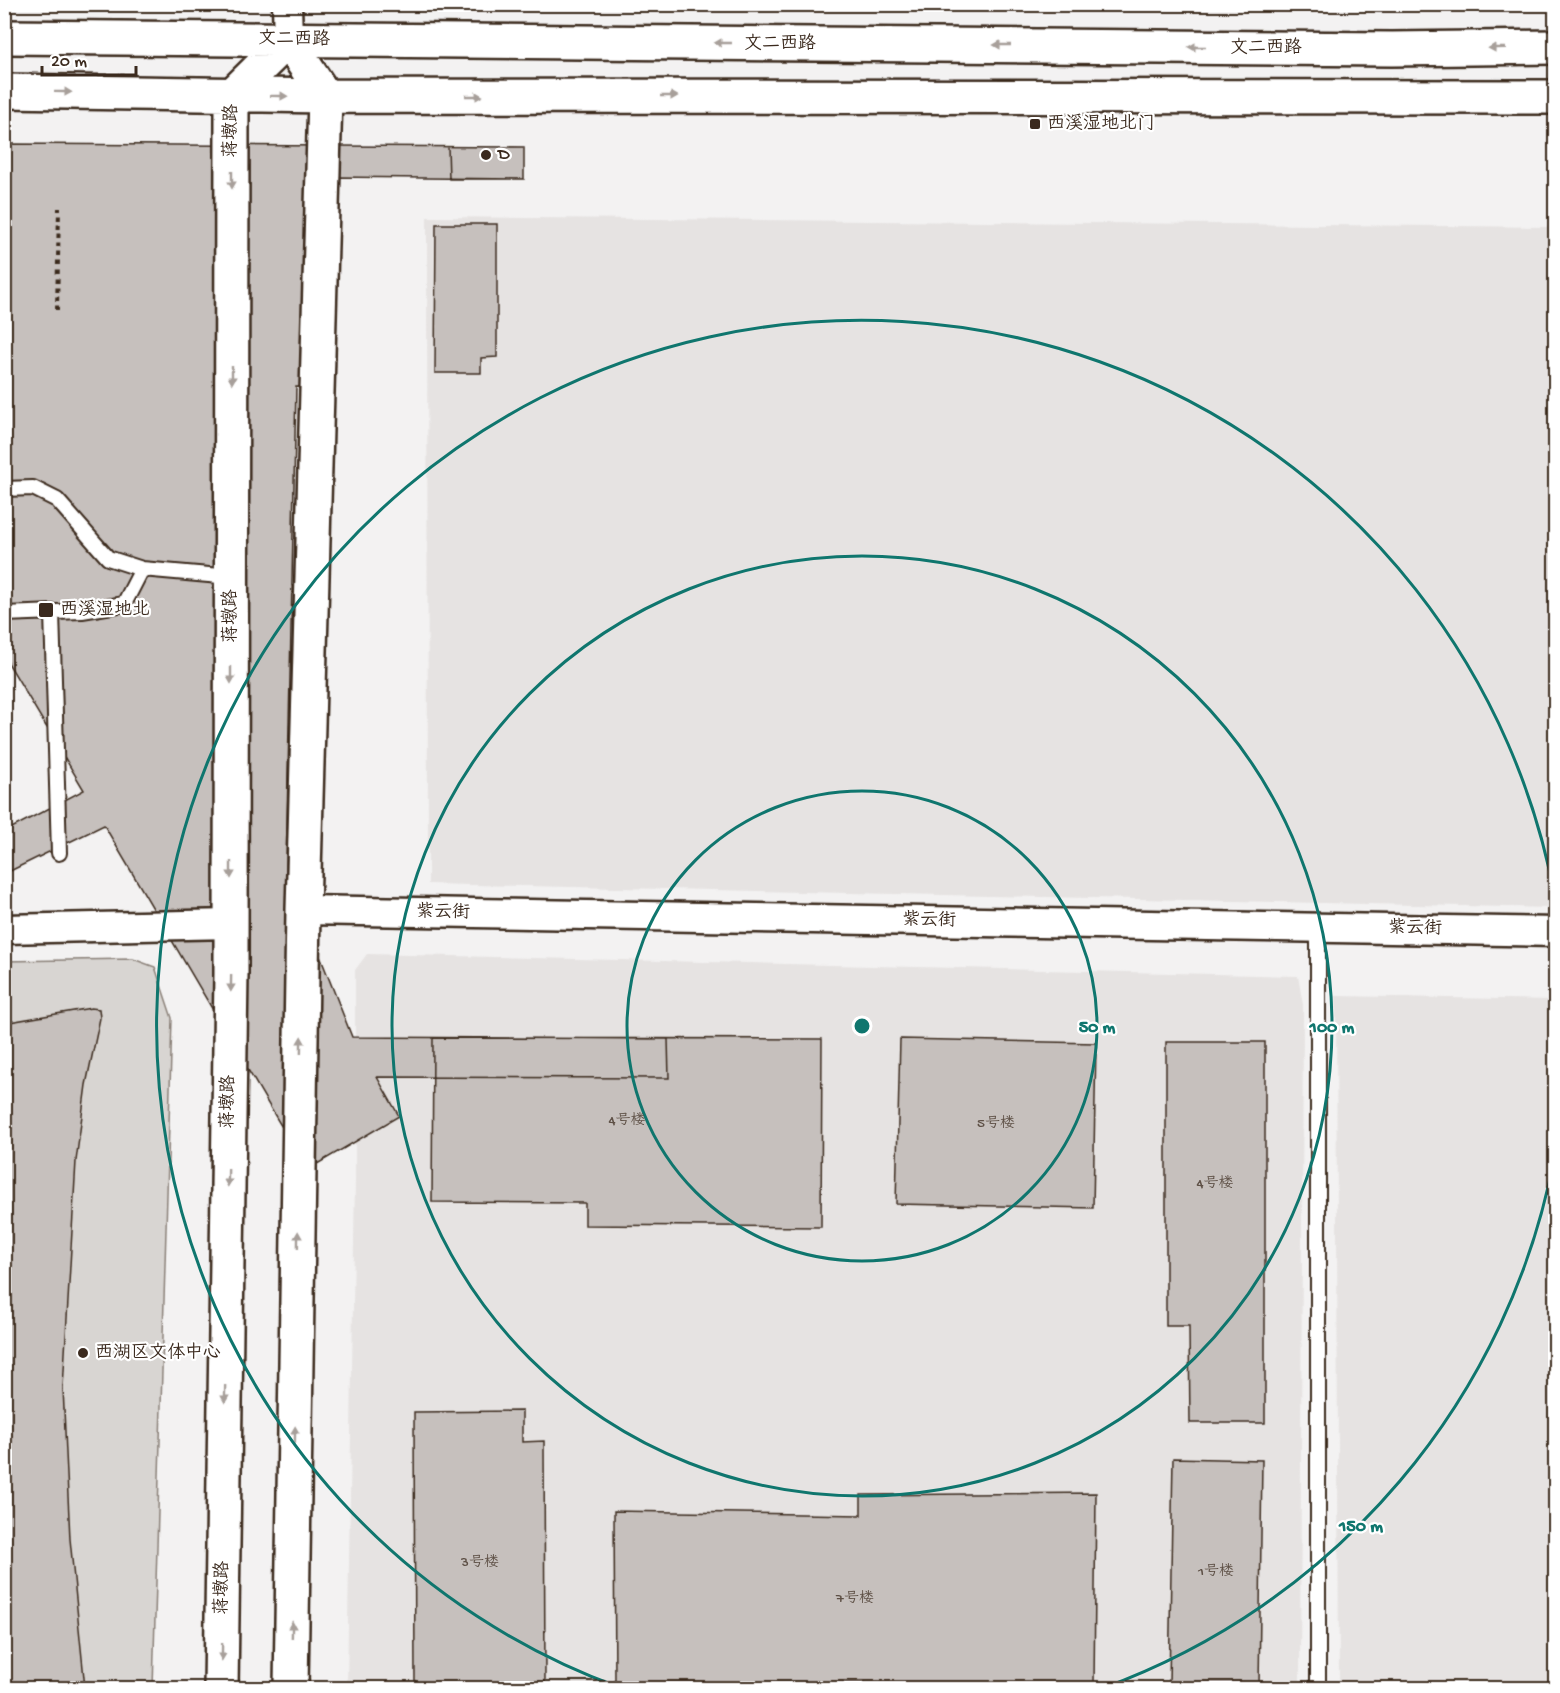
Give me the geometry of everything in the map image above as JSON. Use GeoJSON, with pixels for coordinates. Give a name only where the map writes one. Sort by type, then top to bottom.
{"type":"FeatureCollection","features":[{"type":"Feature","properties":{"kind":"main road","name":"文二西路"},"geometry":{"type":"LineString","coordinates":[[4,37],[1392,49],[1556,47]]}},
{"type":"Feature","properties":{"kind":"main road","name":"蒋墩路"},"geometry":{"type":"LineString","coordinates":[[221,1689],[231,924],[232,95],[288,40]]}},
{"type":"Feature","properties":{"kind":"main road"},"geometry":{"type":"LineString","coordinates":[[288,40],[325,96],[303,910],[291,1689]]}},
{"type":"Feature","properties":{"kind":"main road"},"geometry":{"type":"LineString","coordinates":[[4,91],[325,96],[1556,97]]}},
{"type":"Feature","properties":{"kind":"street"},"geometry":{"type":"LineString","coordinates":[[287,4],[288,40]]}},
{"type":"Feature","properties":{"kind":"street","name":"紫云街"},"geometry":{"type":"LineString","coordinates":[[303,910],[1556,932]]}},
{"type":"Feature","properties":{"kind":"street"},"geometry":{"type":"LineString","coordinates":[[4,929],[231,924]]}},
{"type":"Feature","properties":{"kind":"lane"},"geometry":{"type":"LineString","coordinates":[[4,489],[33,488],[57,500],[108,558],[142,569],[231,577]]}},
{"type":"Feature","properties":{"kind":"lane"},"geometry":{"type":"LineString","coordinates":[[4,614],[82,611],[124,604],[142,569]]}},
{"type":"Feature","properties":{"kind":"lane"},"geometry":{"type":"LineString","coordinates":[[52,612],[59,853]]}},
{"type":"Feature","properties":{"kind":"lane"},"geometry":{"type":"LineString","coordinates":[[1318,928],[1318,1689]]}},
{"type":"Feature","properties":{"kind":"path"},"geometry":{"type":"LineString","coordinates":[[57,310],[59,208]]}},
{"type":"Feature","properties":{"kind":"shaded area"},"geometry":{"type":"Polygon","coordinates":[[[427,217],[1555,227],[1555,908],[428,884],[427,217]]]}},
{"type":"Feature","properties":{"kind":"shaded area"},"geometry":{"type":"Polygon","coordinates":[[[367,954],[1298,976],[1303,1005],[1300,1688],[347,1688],[355,1178],[355,970],[367,954]]]}},
{"type":"Feature","properties":{"kind":"shaded area","name":"西湖区文体中心"},"geometry":{"type":"Polygon","coordinates":[[[133,959],[155,967],[172,1018],[153,1688],[5,1688],[4,961],[133,959]]]}},
{"type":"Feature","properties":{"kind":"shaded area"},"geometry":{"type":"Polygon","coordinates":[[[1336,996],[1555,1000],[1555,1688],[1339,1688],[1336,996]]]}},
{"type":"Feature","properties":{"kind":"building","name":"西溪湿地北"},"geometry":{"type":"Polygon","coordinates":[[[4,144],[524,147],[524,179],[334,177],[333,388],[296,387],[286,870],[352,1037],[668,1039],[669,1078],[377,1077],[399,1116],[307,1170],[104,825],[4,874],[4,832],[84,790],[4,656],[4,144]]]}},
{"type":"Feature","properties":{"kind":"building","name":"D"},"geometry":{"type":"Polygon","coordinates":[[[448,147],[524,147],[524,179],[449,179],[448,147]]]}},
{"type":"Feature","properties":{"kind":"building"},"geometry":{"type":"Polygon","coordinates":[[[436,224],[497,224],[497,357],[481,358],[481,373],[435,373],[436,224]]]}},
{"type":"Feature","properties":{"kind":"building"},"geometry":{"type":"Polygon","coordinates":[[[91,1008],[99,1009],[100,1018],[86,1085],[76,1161],[63,1388],[70,1539],[85,1688],[4,1688],[4,1023],[91,1008]]]}},
{"type":"Feature","properties":{"kind":"building"},"geometry":{"type":"Polygon","coordinates":[[[433,1038],[822,1039],[821,1227],[585,1225],[585,1203],[432,1202],[433,1038]]]}},
{"type":"Feature","properties":{"kind":"building"},"geometry":{"type":"Polygon","coordinates":[[[900,1039],[1096,1043],[1093,1208],[896,1204],[900,1039]]]}},
{"type":"Feature","properties":{"kind":"building"},"geometry":{"type":"Polygon","coordinates":[[[1166,1042],[1265,1042],[1265,1423],[1190,1423],[1189,1326],[1166,1326],[1166,1042]]]}},
{"type":"Feature","properties":{"kind":"building"},"geometry":{"type":"Polygon","coordinates":[[[522,1411],[522,1442],[544,1441],[545,1684],[415,1684],[414,1412],[522,1411]]]}},
{"type":"Feature","properties":{"kind":"building"},"geometry":{"type":"Polygon","coordinates":[[[1173,1458],[1262,1460],[1259,1687],[1169,1685],[1173,1458]]]}},
{"type":"Feature","properties":{"kind":"building"},"geometry":{"type":"Polygon","coordinates":[[[1096,1493],[1094,1684],[615,1683],[614,1511],[861,1515],[861,1495],[1096,1493]]]}},
{"type":"Feature","properties":{"kind":"place","name":"西溪湿地北门"},"geometry":{"type":"Point","coordinates":[1035,124]}},
{"type":"Feature","properties":{"kind":"place","name":"D"},"geometry":{"type":"Point","coordinates":[486,155]}},
{"type":"Feature","properties":{"kind":"place","name":"西溪湿地北"},"geometry":{"type":"Point","coordinates":[46,610]}},
{"type":"Feature","properties":{"kind":"place","name":"西湖区文体中心"},"geometry":{"type":"Point","coordinates":[83,1353]}}]}
